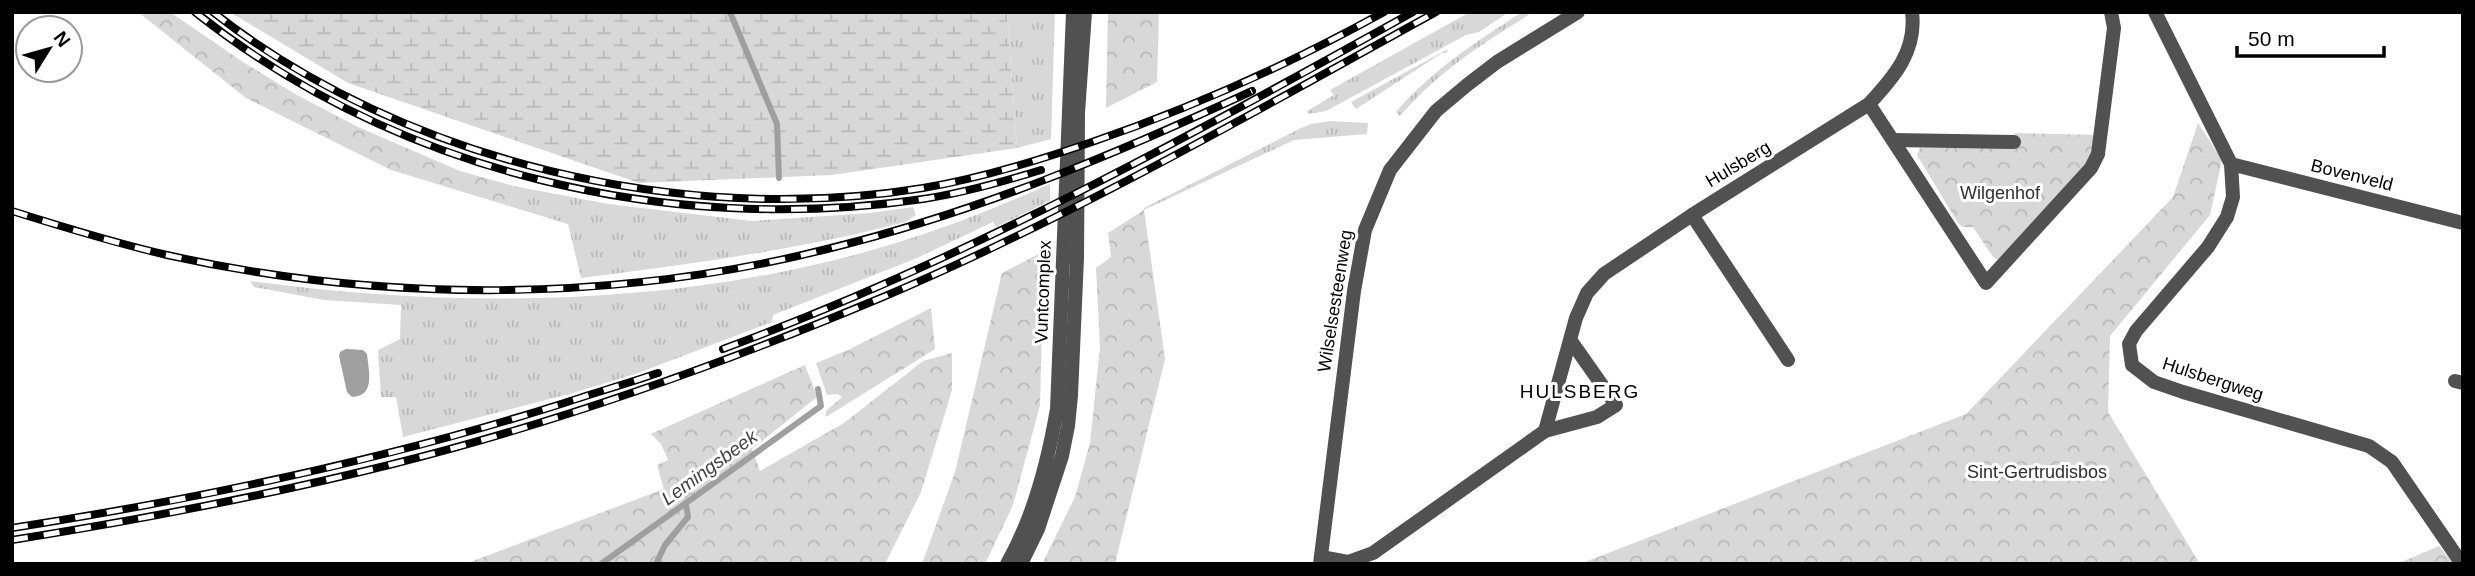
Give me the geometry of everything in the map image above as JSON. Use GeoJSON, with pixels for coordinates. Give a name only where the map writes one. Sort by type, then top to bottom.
{"type":"FeatureCollection","features":[{"type":"Feature","properties":{"kind":"street","name":"Vuntcomplex"},"geometry":{"type":"LineString","coordinates":[[1021,564],[1038,529],[1062,456],[1071,395],[1073,12]]}},
{"type":"Feature","properties":{"kind":"street","name":"Vuntcomplex"},"geometry":{"type":"LineString","coordinates":[[1073,114],[1085,12]]}},
{"type":"Feature","properties":{"kind":"street","name":"Wilselsesteenweg"},"geometry":{"type":"LineString","coordinates":[[1320,561],[1354,291],[1365,230],[1390,170],[1436,111],[1497,62],[1578,12]]}},
{"type":"Feature","properties":{"kind":"street","name":"Hulsberg"},"geometry":{"type":"LineString","coordinates":[[1545,431],[1576,318],[1587,293],[1604,274],[1692,215],[1870,104],[1893,78],[1907,55],[1912,33],[1912,12]]}},
{"type":"Feature","properties":{"kind":"street"},"geometry":{"type":"LineString","coordinates":[[1870,104],[1986,282],[2091,169],[2098,154],[2114,29],[2111,12]]}},
{"type":"Feature","properties":{"kind":"street","name":"Hulsbergweg"},"geometry":{"type":"LineString","coordinates":[[2155,12],[2231,164],[2233,197],[2227,217],[2200,256],[2136,331],[2129,344],[2132,365],[2154,382],[2369,446],[2392,462],[2462,564]]}},
{"type":"Feature","properties":{"kind":"street"},"geometry":{"type":"LineString","coordinates":[[1893,140],[2014,142]]}},
{"type":"Feature","properties":{"kind":"street","name":"Bovenveld"},"geometry":{"type":"LineString","coordinates":[[2231,164],[2463,223]]}},
{"type":"Feature","properties":{"kind":"street"},"geometry":{"type":"LineString","coordinates":[[1692,215],[1788,360]]}},
{"type":"Feature","properties":{"kind":"street","name":"Vuntcomplex"},"geometry":{"type":"LineString","coordinates":[[1007,564],[1016,548],[1049,453],[1057,409],[1071,260]]}},
{"type":"Feature","properties":{"kind":"street"},"geometry":{"type":"LineString","coordinates":[[1320,561],[1348,562],[1373,553],[1545,431],[1597,417],[1616,405],[1571,341]]}},
{"type":"Feature","properties":{"kind":"green space"},"geometry":{"type":"Polygon","coordinates":[[[138,12],[170,12],[243,62],[297,95],[358,127],[460,171],[514,186],[509,206],[391,170],[246,98],[138,12]]]}},
{"type":"Feature","properties":{"kind":"green space"},"geometry":{"type":"Polygon","coordinates":[[[230,12],[1007,12],[1017,148],[832,175],[639,183],[348,83],[230,12]]]}},
{"type":"Feature","properties":{"kind":"green space"},"geometry":{"type":"Polygon","coordinates":[[[1007,12],[1055,12],[1051,139],[1017,148],[1007,12]]]}},
{"type":"Feature","properties":{"kind":"green space"},"geometry":{"type":"Polygon","coordinates":[[[1108,12],[1159,12],[1157,82],[1106,108],[1108,12]]]}},
{"type":"Feature","properties":{"kind":"green space"},"geometry":{"type":"Polygon","coordinates":[[[1470,12],[1509,12],[1479,32],[1466,35],[1326,111],[1308,114],[1307,111],[1334,95],[1330,90],[1470,12]]]}},
{"type":"Feature","properties":{"kind":"green space"},"geometry":{"type":"Polygon","coordinates":[[[1522,12],[1533,12],[1446,71],[1400,116],[1396,112],[1440,70],[1522,12]]]}},
{"type":"Feature","properties":{"kind":"green space"},"geometry":{"type":"Polygon","coordinates":[[[1448,49],[1446,53],[1442,53],[1356,109],[1351,102],[1448,49]]]}},
{"type":"Feature","properties":{"kind":"green space"},"geometry":{"type":"Polygon","coordinates":[[[1330,121],[1368,123],[1367,134],[1294,140],[1144,210],[1301,128],[1330,121]]]}},
{"type":"Feature","properties":{"kind":"green space","name":"Sint-Gertrudisbos"},"geometry":{"type":"Polygon","coordinates":[[[2198,123],[2222,160],[2210,215],[2110,336],[2108,412],[2200,564],[1580,564],[1966,414],[2173,197],[2198,123]]]}},
{"type":"Feature","properties":{"kind":"green space","name":"Wilgenhof"},"geometry":{"type":"Polygon","coordinates":[[[2015,133],[2100,135],[2091,158],[1998,260],[1993,257],[1973,227],[1962,227],[1958,223],[1917,155],[1920,148],[2014,148],[2015,133]]]}},
{"type":"Feature","properties":{"kind":"green space"},"geometry":{"type":"Polygon","coordinates":[[[1050,184],[1050,201],[996,227],[993,222],[917,258],[773,315],[772,322],[638,373],[573,393],[403,437],[396,397],[381,397],[378,350],[400,339],[401,305],[324,300],[254,287],[250,281],[412,296],[494,299],[657,291],[738,280],[817,264],[896,243],[974,216],[1050,184]]]}},
{"type":"Feature","properties":{"kind":"green space"},"geometry":{"type":"Polygon","coordinates":[[[514,186],[608,204],[752,221],[870,213],[913,207],[916,215],[905,222],[785,248],[581,278],[568,224],[509,206],[514,186]]]}},
{"type":"Feature","properties":{"kind":"green space"},"geometry":{"type":"Polygon","coordinates":[[[1144,210],[1165,359],[1115,564],[1042,564],[1075,497],[1090,443],[1100,347],[1096,268],[1111,257],[1108,233],[1144,210]]]}},
{"type":"Feature","properties":{"kind":"green space"},"geometry":{"type":"Polygon","coordinates":[[[1044,251],[1040,405],[1013,505],[985,564],[922,564],[955,472],[1002,273],[1044,251]]]}},
{"type":"Feature","properties":{"kind":"green space"},"geometry":{"type":"Polygon","coordinates":[[[931,308],[935,349],[826,417],[826,411],[842,397],[838,394],[827,395],[816,363],[931,308]]]}},
{"type":"Feature","properties":{"kind":"green space"},"geometry":{"type":"Polygon","coordinates":[[[952,353],[952,390],[921,492],[885,564],[465,564],[664,489],[657,465],[668,460],[661,444],[651,434],[805,365],[817,397],[752,449],[760,471],[844,423],[923,361],[952,353]]]}},
{"type":"Feature","properties":{"kind":"green space"},"geometry":{"type":"Polygon","coordinates":[[[2439,546],[2454,564],[2397,564],[2439,546]]]}},
{"type":"Feature","properties":{"kind":"shaded area"},"geometry":{"type":"Polygon","coordinates":[[[346,349],[363,350],[367,354],[369,384],[363,394],[356,397],[347,392],[339,356],[340,352],[346,349]]]}},
{"type":"Feature","properties":{"kind":"waterway","name":"Lemingsbeek"},"geometry":{"type":"LineString","coordinates":[[730,12],[777,124],[779,178]]}},
{"type":"Feature","properties":{"kind":"waterway","name":"Lemingsbeek"},"geometry":{"type":"LineString","coordinates":[[601,564],[821,406],[818,389]]}},
{"type":"Feature","properties":{"kind":"waterway"},"geometry":{"type":"LineString","coordinates":[[656,564],[665,545],[688,517],[686,504]]}},
{"type":"Feature","properties":{"kind":"railway"},"geometry":{"type":"LineString","coordinates":[[195,12],[274,68],[359,114],[447,152],[540,180],[634,199],[730,208],[827,208],[938,197],[1041,170]]}},
{"type":"Feature","properties":{"kind":"railway"},"geometry":{"type":"LineString","coordinates":[[213,12],[289,64],[371,108],[459,144],[550,171],[644,189],[738,198],[832,198],[923,188],[1051,156],[1204,99],[1277,67],[1384,12]]}},
{"type":"Feature","properties":{"kind":"railway"},"geometry":{"type":"LineString","coordinates":[[723,349],[901,276],[1075,194],[1245,105],[1413,12]]}},
{"type":"Feature","properties":{"kind":"railway"},"geometry":{"type":"LineString","coordinates":[[12,540],[201,507],[389,465],[577,411],[701,369],[954,266],[1163,162],[1436,12]]}},
{"type":"Feature","properties":{"kind":"railway"},"geometry":{"type":"LineString","coordinates":[[12,211],[167,255],[249,271],[332,282],[499,290],[583,287],[667,279],[750,266],[831,248],[939,217],[1098,159],[1252,91]]}},
{"type":"Feature","properties":{"kind":"railway"},"geometry":{"type":"LineString","coordinates":[[12,528],[220,491],[358,461],[494,425],[658,373]]}},
{"type":"Feature","properties":{"kind":"district","name":"HULSBERG"},"geometry":{"type":"Point","coordinates":[1580,391]}}]}
